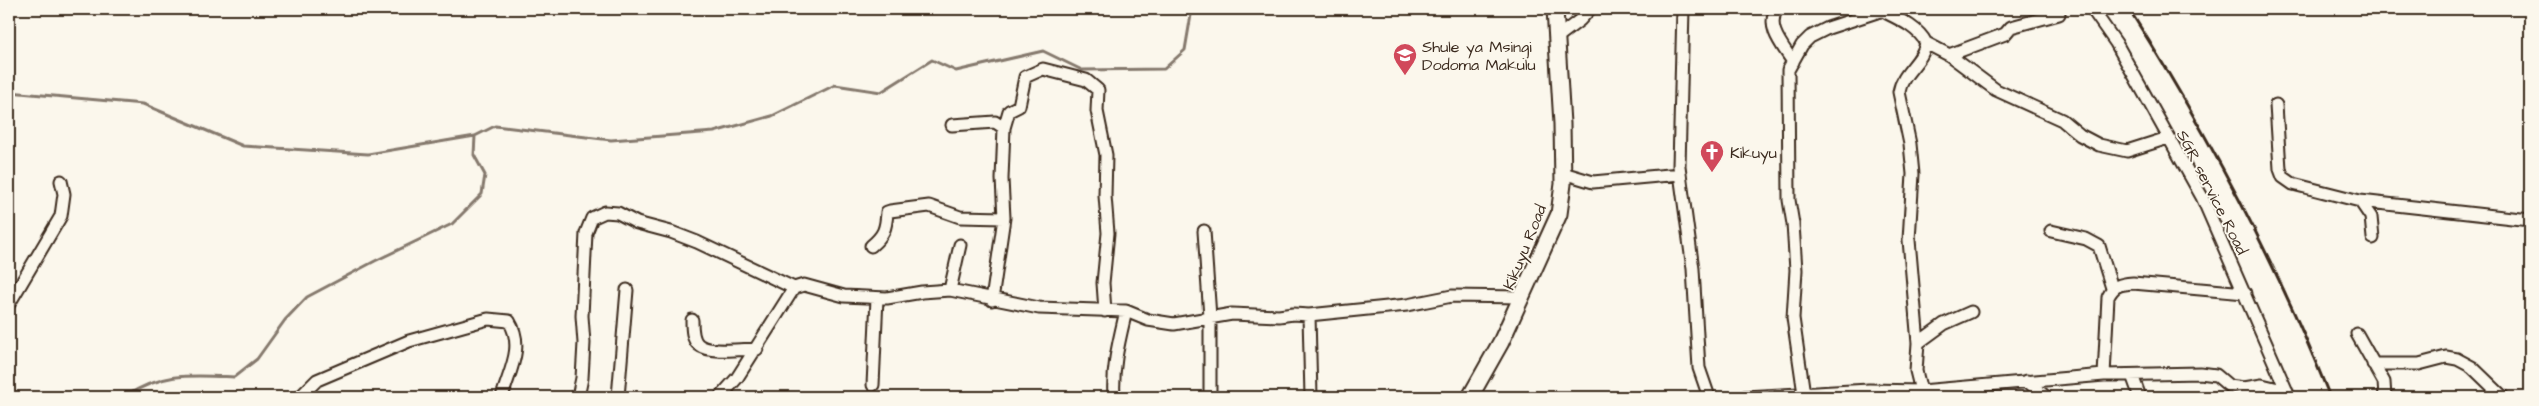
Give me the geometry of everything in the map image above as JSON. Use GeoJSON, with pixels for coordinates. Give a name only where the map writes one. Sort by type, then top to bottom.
{"type":"FeatureCollection","features":[{"type":"Feature","properties":{"kind":"main road","name":"Kikuyu Road"},"geometry":{"type":"LineString","coordinates":[[1470,397],[1501,342],[1559,214],[1563,172],[1555,9]]}},
{"type":"Feature","properties":{"kind":"street"},"geometry":{"type":"LineString","coordinates":[[1556,38],[1580,20],[1590,9]]}},
{"type":"Feature","properties":{"kind":"street"},"geometry":{"type":"LineString","coordinates":[[1683,9],[1680,174],[1693,269],[1699,368],[1709,397]]}},
{"type":"Feature","properties":{"kind":"street"},"geometry":{"type":"LineString","coordinates":[[1777,9],[1772,18],[1773,26],[1793,62]]}},
{"type":"Feature","properties":{"kind":"street"},"geometry":{"type":"LineString","coordinates":[[1804,394],[1794,318],[1796,270],[1793,224],[1789,200],[1787,79],[1802,45],[1810,37],[1828,28],[1882,9],[1909,26],[1926,43],[1949,55],[1996,90],[2062,120],[2080,135],[2100,145],[2127,151],[2168,138]]}},
{"type":"Feature","properties":{"kind":"street","name":"SGR service Road"},"geometry":{"type":"LineString","coordinates":[[2092,9],[2116,43],[2202,197],[2246,293],[2288,395]]}},
{"type":"Feature","properties":{"kind":"street"},"geometry":{"type":"LineString","coordinates":[[1949,55],[2005,34],[2010,27],[2059,14]]}},
{"type":"Feature","properties":{"kind":"street"},"geometry":{"type":"LineString","coordinates":[[1920,391],[1916,371],[1918,343],[1909,240],[1912,167],[1910,144],[1899,92],[1900,84],[1917,61],[1926,43]]}},
{"type":"Feature","properties":{"kind":"street"},"geometry":{"type":"LineString","coordinates":[[992,300],[1004,218],[1002,179],[1004,128],[1009,111],[1020,106],[1025,77],[1043,69],[1086,80],[1098,90],[1097,111],[1106,155],[1105,196],[1108,233],[1103,283],[1105,311]]}},
{"type":"Feature","properties":{"kind":"street"},"geometry":{"type":"LineString","coordinates":[[2276,105],[2280,169],[2283,177],[2293,184],[2360,201],[2530,220]]}},
{"type":"Feature","properties":{"kind":"street"},"geometry":{"type":"LineString","coordinates":[[952,125],[995,122],[1004,128]]}},
{"type":"Feature","properties":{"kind":"street"},"geometry":{"type":"LineString","coordinates":[[1563,172],[1593,182],[1680,174]]}},
{"type":"Feature","properties":{"kind":"street"},"geometry":{"type":"LineString","coordinates":[[9,304],[61,216],[64,194],[61,181]]}},
{"type":"Feature","properties":{"kind":"street"},"geometry":{"type":"LineString","coordinates":[[2360,201],[2373,222],[2374,238]]}},
{"type":"Feature","properties":{"kind":"street"},"geometry":{"type":"LineString","coordinates":[[871,246],[882,236],[887,227],[887,212],[890,211],[929,206],[960,217],[1004,218]]}},
{"type":"Feature","properties":{"kind":"street"},"geometry":{"type":"LineString","coordinates":[[578,397],[582,378],[584,343],[582,316],[586,234],[592,218],[605,212],[618,213],[638,223],[671,232],[697,242],[794,288]]}},
{"type":"Feature","properties":{"kind":"street"},"geometry":{"type":"LineString","coordinates":[[1204,231],[1210,317],[1210,397]]}},
{"type":"Feature","properties":{"kind":"street"},"geometry":{"type":"LineString","coordinates":[[2051,231],[2086,239],[2099,246],[2112,288],[2107,310],[2104,375]]}},
{"type":"Feature","properties":{"kind":"street"},"geometry":{"type":"LineString","coordinates":[[950,290],[960,245]]}},
{"type":"Feature","properties":{"kind":"street"},"geometry":{"type":"LineString","coordinates":[[2112,288],[2118,285],[2133,283],[2246,293]]}},
{"type":"Feature","properties":{"kind":"street"},"geometry":{"type":"LineString","coordinates":[[720,397],[737,378],[757,349],[794,288],[804,285],[844,296],[877,298],[950,290],[1038,308],[1126,312],[1148,320],[1174,324],[1232,314],[1308,315],[1407,305],[1452,296],[1522,297]]}},
{"type":"Feature","properties":{"kind":"street"},"geometry":{"type":"LineString","coordinates":[[618,397],[623,356],[627,290]]}},
{"type":"Feature","properties":{"kind":"street"},"geometry":{"type":"LineString","coordinates":[[873,385],[877,298]]}},
{"type":"Feature","properties":{"kind":"street"},"geometry":{"type":"LineString","coordinates":[[1114,397],[1113,375],[1116,351],[1126,312]]}},
{"type":"Feature","properties":{"kind":"street"},"geometry":{"type":"LineString","coordinates":[[1918,343],[1944,324],[1971,312]]}},
{"type":"Feature","properties":{"kind":"street"},"geometry":{"type":"LineString","coordinates":[[1308,315],[1311,397]]}},
{"type":"Feature","properties":{"kind":"street"},"geometry":{"type":"LineString","coordinates":[[300,397],[317,380],[409,342],[461,326],[500,319],[509,321],[515,331],[516,346],[513,365],[502,397]]}},
{"type":"Feature","properties":{"kind":"street"},"geometry":{"type":"LineString","coordinates":[[692,320],[694,337],[699,346],[712,350],[757,349]]}},
{"type":"Feature","properties":{"kind":"street"},"geometry":{"type":"LineString","coordinates":[[2357,334],[2384,382],[2385,397]]}},
{"type":"Feature","properties":{"kind":"street"},"geometry":{"type":"LineString","coordinates":[[2373,364],[2419,364],[2446,357],[2457,359],[2472,367],[2503,397]]}},
{"type":"Feature","properties":{"kind":"street"},"geometry":{"type":"LineString","coordinates":[[1744,397],[1920,391],[2104,375],[2200,373],[2216,375],[2230,386],[2244,388],[2262,385],[2288,395]]}},
{"type":"Feature","properties":{"kind":"street"},"geometry":{"type":"LineString","coordinates":[[2132,375],[2140,397]]}},
{"type":"Feature","properties":{"kind":"street"},"geometry":{"type":"LineString","coordinates":[[2027,381],[2046,397]]}},
{"type":"Feature","properties":{"kind":"waterway"},"geometry":{"type":"LineString","coordinates":[[124,397],[138,389],[165,379],[190,376],[234,377],[257,359],[285,320],[307,297],[375,261],[452,224],[482,194],[485,175],[474,155],[475,136],[495,126],[611,140],[714,132],[772,116],[835,85],[881,92],[932,60],[956,71],[1043,51],[1082,70],[1164,69],[1185,50],[1192,9]]}},
{"type":"Feature","properties":{"kind":"waterway"},"geometry":{"type":"LineString","coordinates":[[9,92],[143,104],[243,146],[368,154],[475,136]]}},
{"type":"Feature","properties":{"kind":"railway"},"geometry":{"type":"LineString","coordinates":[[2129,9],[2186,103],[2238,198],[2287,297],[2330,397]]}},
{"type":"Feature","properties":{"kind":"place","name":"Shule ya Msingi Dodoma Makulu"},"geometry":{"type":"Point","coordinates":[1405,76]}},
{"type":"Feature","properties":{"kind":"place","name":"Kikuyu"},"geometry":{"type":"Point","coordinates":[1712,173]}}]}
